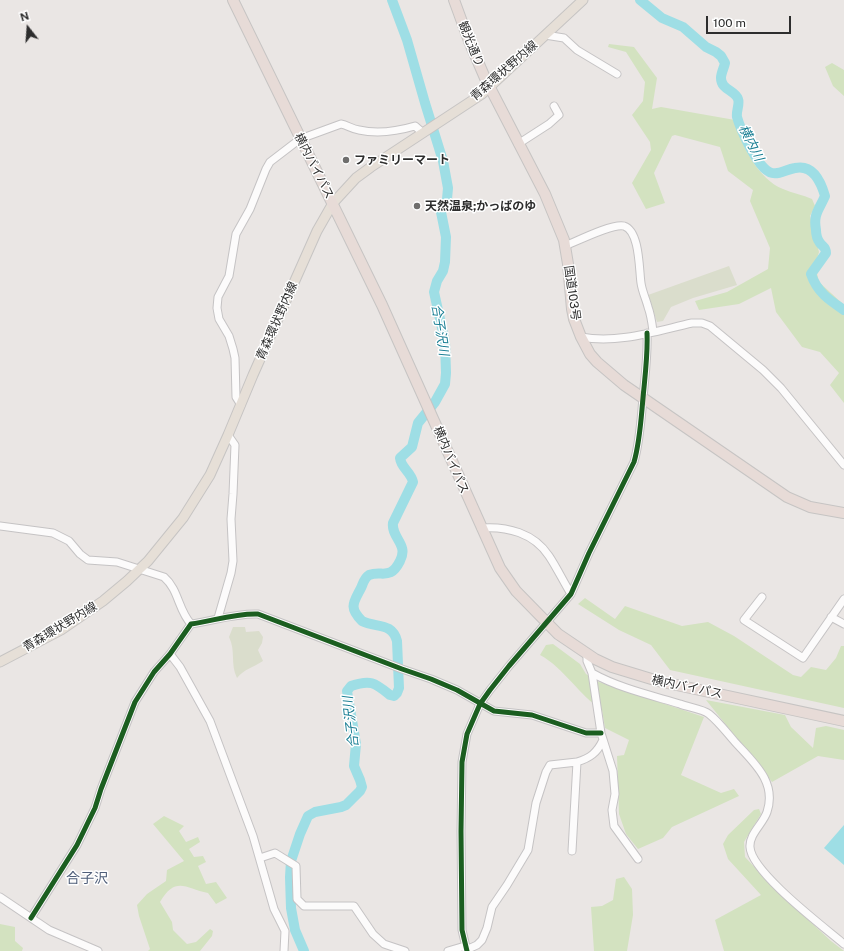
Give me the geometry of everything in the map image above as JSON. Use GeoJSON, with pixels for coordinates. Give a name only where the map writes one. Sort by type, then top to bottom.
{"type":"FeatureCollection","features":[{"type":"Feature","properties":{"kind":"highway","name":"横内バイパス"},"geometry":{"type":"LineString","coordinates":[[233,0],[300,139],[333,203],[424,395],[481,528],[500,568],[516,591],[547,621],[558,634],[595,659],[612,667],[658,681],[844,721]]}},
{"type":"Feature","properties":{"kind":"highway","name":"観光通り"},"geometry":{"type":"LineString","coordinates":[[454,0],[469,41],[490,87]]}},
{"type":"Feature","properties":{"kind":"highway","name":"国道103号"},"geometry":{"type":"LineString","coordinates":[[490,87],[545,194],[565,246],[574,319],[590,354],[607,372],[643,399],[787,497],[810,507],[844,513]]}},
{"type":"Feature","properties":{"kind":"main road","name":"青森環状野内線"},"geometry":{"type":"LineString","coordinates":[[0,662],[61,630],[103,601],[148,561],[183,518],[210,475],[241,405],[252,375],[317,231],[333,203],[356,178],[482,94],[583,0]]}},
{"type":"Feature","properties":{"kind":"street"},"geometry":{"type":"LineString","coordinates":[[545,35],[564,38],[577,50],[617,74]]}},
{"type":"Feature","properties":{"kind":"street"},"geometry":{"type":"LineString","coordinates":[[518,144],[560,115],[554,106]]}},
{"type":"Feature","properties":{"kind":"street"},"geometry":{"type":"LineString","coordinates":[[241,405],[236,397],[235,358],[233,348],[229,336],[223,328],[216,308],[218,297],[229,276],[236,234],[250,209],[270,162],[300,139],[341,124],[359,130],[389,132],[415,126],[424,132]]}},
{"type":"Feature","properties":{"kind":"street"},"geometry":{"type":"LineString","coordinates":[[466,949],[461,915],[462,762],[467,734],[480,704],[509,666],[571,594],[589,553],[634,462],[638,449],[650,332],[649,308],[641,284],[639,258],[636,245],[627,228],[623,226],[613,226],[565,246]]}},
{"type":"Feature","properties":{"kind":"street"},"geometry":{"type":"LineString","coordinates":[[581,337],[594,340],[614,339],[692,323],[702,323],[710,326],[763,370],[781,388],[820,438],[844,465]]}},
{"type":"Feature","properties":{"kind":"street"},"geometry":{"type":"LineString","coordinates":[[218,618],[233,561],[231,519],[235,445],[228,435]]}},
{"type":"Feature","properties":{"kind":"street"},"geometry":{"type":"LineString","coordinates":[[0,526],[53,533],[69,541],[80,554],[88,560],[117,562],[164,577],[170,582],[175,590],[183,613],[191,624]]}},
{"type":"Feature","properties":{"kind":"street"},"geometry":{"type":"LineString","coordinates":[[481,528],[496,527],[515,530],[529,537],[542,547],[549,556],[571,594]]}},
{"type":"Feature","properties":{"kind":"street"},"geometry":{"type":"LineString","coordinates":[[762,596],[744,620],[802,658],[844,600]]}},
{"type":"Feature","properties":{"kind":"street"},"geometry":{"type":"LineString","coordinates":[[31,918],[77,846],[95,808],[135,702],[154,672],[170,654],[191,624],[218,618],[258,614],[431,679],[457,690],[494,711],[532,715],[602,737]]}},
{"type":"Feature","properties":{"kind":"street"},"geometry":{"type":"LineString","coordinates":[[832,617],[844,624]]}},
{"type":"Feature","properties":{"kind":"street"},"geometry":{"type":"LineString","coordinates":[[587,653],[587,661],[592,673],[602,737],[613,771],[615,794],[612,810],[614,826],[638,858]]}},
{"type":"Feature","properties":{"kind":"street"},"geometry":{"type":"LineString","coordinates":[[170,654],[183,672],[210,721],[260,858],[274,909],[285,931],[284,951]]}},
{"type":"Feature","properties":{"kind":"street"},"geometry":{"type":"LineString","coordinates":[[592,673],[602,679],[641,693],[707,712],[717,722],[761,771],[769,792],[770,803],[766,816],[752,838],[750,848],[753,857],[766,874],[794,902],[844,944]]}},
{"type":"Feature","properties":{"kind":"street"},"geometry":{"type":"LineString","coordinates":[[448,951],[466,949],[477,945],[482,940],[487,928],[492,907],[528,850],[536,803],[546,772],[550,765],[577,762],[589,758],[599,748],[602,737]]}},
{"type":"Feature","properties":{"kind":"street"},"geometry":{"type":"LineString","coordinates":[[572,851],[577,762]]}},
{"type":"Feature","properties":{"kind":"street"},"geometry":{"type":"LineString","coordinates":[[260,858],[275,853],[296,866],[297,900],[304,906],[354,906],[373,934],[384,944],[405,951]]}},
{"type":"Feature","properties":{"kind":"street"},"geometry":{"type":"LineString","coordinates":[[0,897],[50,930],[98,951]]}},
{"type":"Feature","properties":{"kind":"green space"},"geometry":{"type":"Polygon","coordinates":[[[609,44],[634,47],[657,78],[652,109],[661,107],[735,120],[741,140],[746,150],[766,178],[783,189],[812,199],[815,206],[810,216],[819,252],[815,265],[819,282],[844,305],[844,403],[830,385],[839,373],[820,352],[802,347],[776,312],[771,288],[739,304],[699,310],[695,301],[727,292],[768,269],[770,248],[750,201],[753,190],[728,171],[720,147],[675,135],[672,136],[654,173],[665,203],[646,209],[632,183],[651,150],[650,142],[632,115],[643,101],[645,82],[626,52],[608,47],[609,44]]]}},
{"type":"Feature","properties":{"kind":"green space"},"geometry":{"type":"Polygon","coordinates":[[[832,63],[844,70],[844,96],[833,86],[825,67],[832,63]]]}},
{"type":"Feature","properties":{"kind":"green space"},"geometry":{"type":"Polygon","coordinates":[[[729,266],[737,285],[693,298],[671,307],[663,321],[657,322],[648,295],[729,266]]]}},
{"type":"Feature","properties":{"kind":"green space"},"geometry":{"type":"Polygon","coordinates":[[[585,598],[615,619],[625,606],[682,626],[708,622],[734,636],[793,675],[801,677],[811,667],[826,670],[836,658],[841,646],[844,646],[844,708],[670,670],[651,645],[619,630],[578,604],[585,598]]]}},
{"type":"Feature","properties":{"kind":"green space"},"geometry":{"type":"Polygon","coordinates":[[[233,627],[245,627],[246,632],[259,631],[263,637],[262,643],[258,650],[263,661],[246,670],[237,678],[229,637],[233,627]]]}},
{"type":"Feature","properties":{"kind":"green space"},"geometry":{"type":"Polygon","coordinates":[[[553,644],[580,664],[586,674],[599,682],[704,717],[681,775],[721,793],[734,789],[739,796],[672,827],[663,838],[638,849],[626,834],[619,814],[617,756],[624,755],[629,740],[605,728],[602,710],[586,697],[557,667],[540,655],[546,645],[553,644]]]}},
{"type":"Feature","properties":{"kind":"green space"},"geometry":{"type":"Polygon","coordinates":[[[706,700],[785,715],[791,727],[813,748],[816,728],[826,726],[844,730],[844,760],[818,756],[772,782],[706,700]]]}},
{"type":"Feature","properties":{"kind":"green space"},"geometry":{"type":"Polygon","coordinates":[[[759,809],[761,814],[744,842],[745,857],[776,890],[831,941],[844,951],[724,951],[715,920],[761,895],[728,859],[723,844],[728,835],[754,810],[759,809]]]}},
{"type":"Feature","properties":{"kind":"green space"},"geometry":{"type":"Polygon","coordinates":[[[164,816],[184,826],[179,831],[186,842],[198,837],[200,842],[189,849],[194,857],[203,856],[206,862],[198,866],[206,884],[216,882],[227,898],[216,904],[208,893],[187,887],[176,886],[166,894],[160,902],[172,922],[173,930],[187,944],[196,942],[210,929],[213,931],[212,936],[200,951],[148,951],[150,949],[137,905],[147,894],[166,881],[167,870],[184,861],[153,824],[164,816]]]}},
{"type":"Feature","properties":{"kind":"green space"},"geometry":{"type":"Polygon","coordinates":[[[624,877],[632,889],[633,915],[627,951],[594,951],[591,907],[602,906],[613,900],[616,879],[624,877]]]}},
{"type":"Feature","properties":{"kind":"green space"},"geometry":{"type":"Polygon","coordinates":[[[0,924],[15,927],[15,941],[23,948],[22,951],[0,951],[0,924]]]}},
{"type":"Feature","properties":{"kind":"water"},"geometry":{"type":"Polygon","coordinates":[[[844,825],[844,865],[824,848],[844,825]]]}},
{"type":"Feature","properties":{"kind":"waterway","name":"合子沢川"},"geometry":{"type":"LineString","coordinates":[[304,951],[295,930],[291,908],[291,861],[300,834],[308,816],[315,812],[346,805],[362,787],[354,766],[356,744],[347,691],[351,686],[363,683],[372,683],[394,696],[399,688],[397,641],[395,635],[383,626],[362,621],[355,612],[354,604],[367,576],[389,573],[393,571],[400,561],[402,550],[393,528],[393,523],[413,482],[410,475],[402,465],[400,458],[412,447],[418,423],[435,402],[445,384],[445,342],[434,292],[437,281],[443,271],[445,262],[446,237],[441,212],[447,199],[448,188],[443,161],[407,40],[392,0]]}},
{"type":"Feature","properties":{"kind":"waterway","name":"横内川"},"geometry":{"type":"LineString","coordinates":[[640,0],[662,18],[683,27],[706,47],[721,56],[725,63],[721,76],[723,85],[738,99],[739,103],[737,117],[739,123],[760,164],[772,173],[779,173],[801,167],[811,171],[815,175],[825,196],[817,212],[815,220],[816,233],[817,238],[825,248],[826,253],[811,274],[820,291],[844,310]]}},
{"type":"Feature","properties":{"kind":"cycle path"},"geometry":{"type":"LineString","coordinates":[[467,951],[462,930],[461,831],[462,762],[467,734],[480,704],[490,690],[571,594],[589,553],[634,462],[641,422],[647,357],[647,333]]}},
{"type":"Feature","properties":{"kind":"cycle path"},"geometry":{"type":"LineString","coordinates":[[31,918],[77,845],[95,808],[135,702],[154,672],[170,654],[191,624],[232,616],[258,614],[431,679],[457,690],[494,711],[532,715],[586,733],[601,733]]}},
{"type":"Feature","properties":{"kind":"place","name":"ファミリーマート"},"geometry":{"type":"Point","coordinates":[346,160]}},
{"type":"Feature","properties":{"kind":"place","name":"天然温泉;かっぱのゆ"},"geometry":{"type":"Point","coordinates":[417,206]}},
{"type":"Feature","properties":{"kind":"district","name":"合子沢"},"geometry":{"type":"Point","coordinates":[87,879]}}]}
